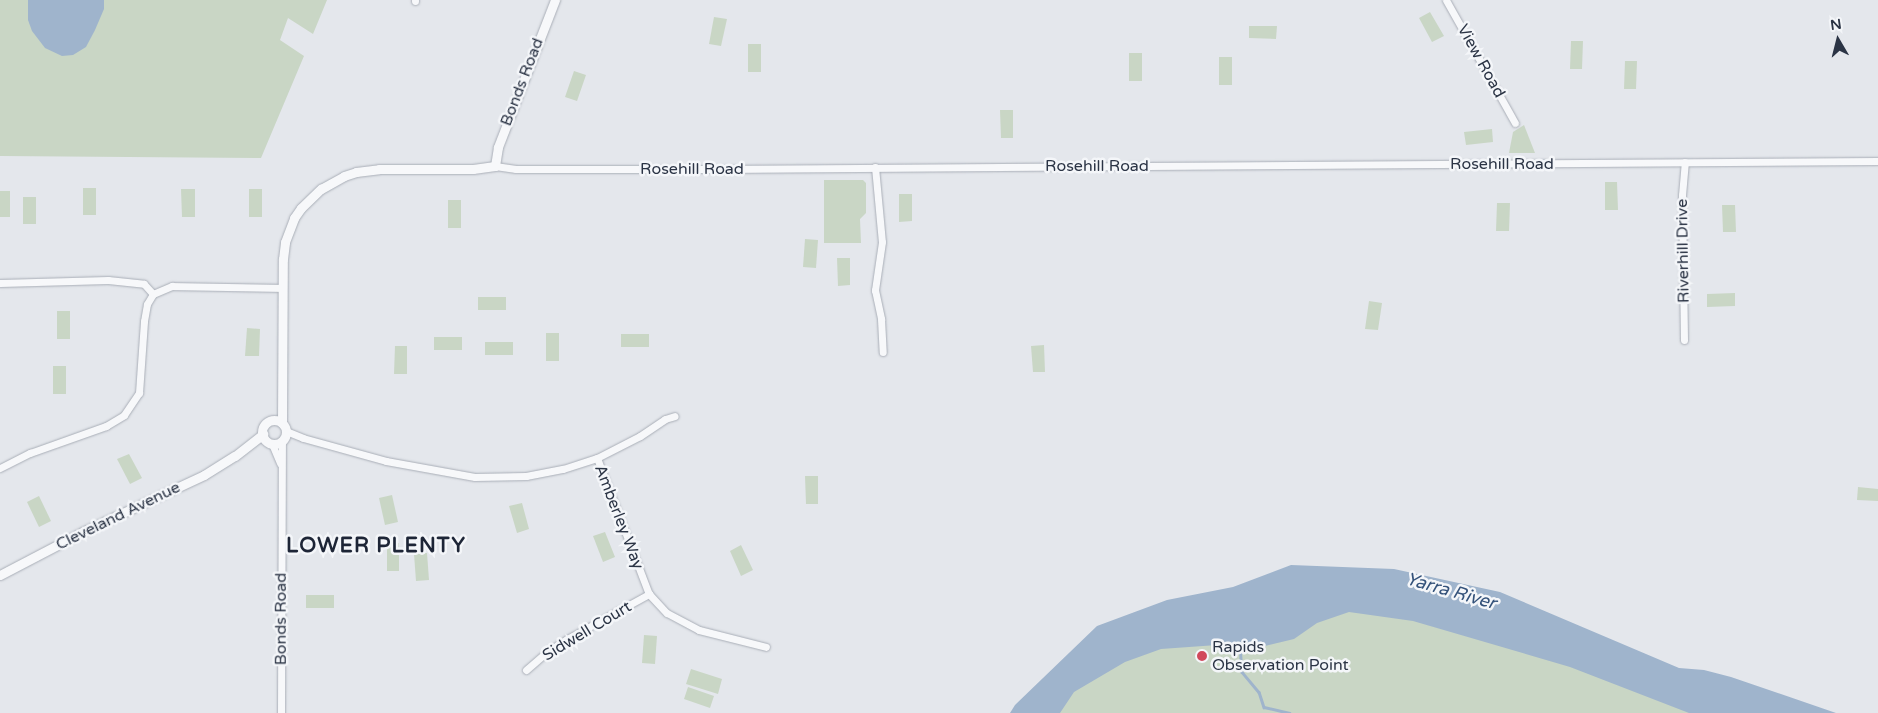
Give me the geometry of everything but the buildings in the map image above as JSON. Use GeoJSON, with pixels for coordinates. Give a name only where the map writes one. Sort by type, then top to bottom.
{"type":"FeatureCollection","features":[{"type":"Feature","properties":{"kind":"street","name":"Bonds Road"},"geometry":{"type":"LineString","coordinates":[[495,166],[500,138],[554,0]]}},
{"type":"Feature","properties":{"kind":"street","name":"View Road"},"geometry":{"type":"LineString","coordinates":[[1446,0],[1515,123]]}},
{"type":"Feature","properties":{"kind":"street","name":"Rosehill Road"},"geometry":{"type":"LineString","coordinates":[[321,189],[344,176],[367,170],[473,169],[495,166],[516,169],[1878,161]]}},
{"type":"Feature","properties":{"kind":"street","name":"Riverhill Drive"},"geometry":{"type":"LineString","coordinates":[[1684,340],[1682,195],[1685,162]]}},
{"type":"Feature","properties":{"kind":"street"},"geometry":{"type":"LineString","coordinates":[[875,167],[882,242],[875,290],[881,319],[883,352]]}},
{"type":"Feature","properties":{"kind":"street","name":"Bonds Road"},"geometry":{"type":"LineString","coordinates":[[281,713],[280,394],[285,242],[288,231],[301,208],[321,189]]}},
{"type":"Feature","properties":{"kind":"street"},"geometry":{"type":"LineString","coordinates":[[0,283],[108,280],[144,284],[153,294]]}},
{"type":"Feature","properties":{"kind":"street"},"geometry":{"type":"LineString","coordinates":[[0,468],[30,453],[106,426],[124,415],[139,392],[144,321],[147,304],[153,294],[172,286],[282,288]]}},
{"type":"Feature","properties":{"kind":"street"},"geometry":{"type":"LineString","coordinates":[[597,458],[640,436],[665,419],[675,416]]}},
{"type":"Feature","properties":{"kind":"street"},"geometry":{"type":"LineString","coordinates":[[267,440],[266,424],[281,431]]}},
{"type":"Feature","properties":{"kind":"street","name":"Amberley Way"},"geometry":{"type":"LineString","coordinates":[[281,431],[386,461],[474,477],[526,476],[563,469],[597,458],[649,594],[667,613],[699,630],[766,647]]}},
{"type":"Feature","properties":{"kind":"street","name":"Cleveland Avenue"},"geometry":{"type":"LineString","coordinates":[[0,575],[84,531],[204,475],[281,431]]}},
{"type":"Feature","properties":{"kind":"street","name":"Bonds Road"},"geometry":{"type":"LineString","coordinates":[[267,440],[281,466]]}},
{"type":"Feature","properties":{"kind":"street","name":"Sidwell Court"},"geometry":{"type":"LineString","coordinates":[[526,670],[547,652],[567,639],[649,594]]}},
{"type":"Feature","properties":{"kind":"green space"},"geometry":{"type":"Polygon","coordinates":[[[0,0],[327,0],[313,34],[288,18],[280,40],[304,56],[261,158],[0,156],[0,0]]]}},
{"type":"Feature","properties":{"kind":"green space"},"geometry":{"type":"Polygon","coordinates":[[[1430,12],[1444,36],[1432,42],[1419,18],[1430,12]]]}},
{"type":"Feature","properties":{"kind":"green space"},"geometry":{"type":"Polygon","coordinates":[[[714,17],[727,19],[721,46],[709,44],[714,17]]]}},
{"type":"Feature","properties":{"kind":"green space"},"geometry":{"type":"Polygon","coordinates":[[[1249,26],[1277,26],[1276,39],[1249,38],[1249,26]]]}},
{"type":"Feature","properties":{"kind":"green space"},"geometry":{"type":"Polygon","coordinates":[[[1571,41],[1583,41],[1582,69],[1570,69],[1571,41]]]}},
{"type":"Feature","properties":{"kind":"green space"},"geometry":{"type":"Polygon","coordinates":[[[748,44],[761,44],[761,72],[748,72],[748,44]]]}},
{"type":"Feature","properties":{"kind":"green space"},"geometry":{"type":"Polygon","coordinates":[[[1129,53],[1142,53],[1142,81],[1129,81],[1129,53]]]}},
{"type":"Feature","properties":{"kind":"green space"},"geometry":{"type":"Polygon","coordinates":[[[1219,57],[1232,57],[1232,85],[1219,85],[1219,57]]]}},
{"type":"Feature","properties":{"kind":"green space"},"geometry":{"type":"Polygon","coordinates":[[[1625,61],[1637,61],[1636,89],[1624,89],[1625,61]]]}},
{"type":"Feature","properties":{"kind":"green space"},"geometry":{"type":"Polygon","coordinates":[[[574,71],[586,75],[577,101],[565,97],[574,71]]]}},
{"type":"Feature","properties":{"kind":"green space"},"geometry":{"type":"Polygon","coordinates":[[[1000,110],[1013,110],[1013,138],[1001,138],[1000,110]]]}},
{"type":"Feature","properties":{"kind":"green space"},"geometry":{"type":"Polygon","coordinates":[[[1524,125],[1535,153],[1509,153],[1513,132],[1524,125]]]}},
{"type":"Feature","properties":{"kind":"green space"},"geometry":{"type":"Polygon","coordinates":[[[1492,129],[1493,142],[1466,145],[1464,132],[1492,129]]]}},
{"type":"Feature","properties":{"kind":"green space"},"geometry":{"type":"Polygon","coordinates":[[[824,180],[863,180],[866,183],[866,213],[860,219],[861,243],[824,243],[824,180]]]}},
{"type":"Feature","properties":{"kind":"green space"},"geometry":{"type":"Polygon","coordinates":[[[1605,182],[1617,182],[1618,210],[1605,210],[1605,182]]]}},
{"type":"Feature","properties":{"kind":"green space"},"geometry":{"type":"Polygon","coordinates":[[[83,188],[96,188],[96,215],[83,215],[83,188]]]}},
{"type":"Feature","properties":{"kind":"green space"},"geometry":{"type":"Polygon","coordinates":[[[181,189],[195,189],[195,217],[182,217],[181,189]]]}},
{"type":"Feature","properties":{"kind":"green space"},"geometry":{"type":"Polygon","coordinates":[[[249,189],[262,189],[262,217],[249,217],[249,189]]]}},
{"type":"Feature","properties":{"kind":"green space"},"geometry":{"type":"Polygon","coordinates":[[[0,191],[10,191],[10,217],[0,217],[0,191]]]}},
{"type":"Feature","properties":{"kind":"green space"},"geometry":{"type":"Polygon","coordinates":[[[899,194],[912,194],[912,221],[899,222],[899,194]]]}},
{"type":"Feature","properties":{"kind":"green space"},"geometry":{"type":"Polygon","coordinates":[[[23,197],[36,197],[36,224],[23,224],[23,197]]]}},
{"type":"Feature","properties":{"kind":"green space"},"geometry":{"type":"Polygon","coordinates":[[[448,200],[461,200],[461,228],[448,228],[448,200]]]}},
{"type":"Feature","properties":{"kind":"green space"},"geometry":{"type":"Polygon","coordinates":[[[1497,203],[1510,203],[1509,231],[1496,231],[1497,203]]]}},
{"type":"Feature","properties":{"kind":"green space"},"geometry":{"type":"Polygon","coordinates":[[[1722,205],[1735,205],[1736,232],[1723,232],[1722,205]]]}},
{"type":"Feature","properties":{"kind":"green space"},"geometry":{"type":"Polygon","coordinates":[[[805,239],[818,240],[816,268],[803,267],[805,239]]]}},
{"type":"Feature","properties":{"kind":"green space"},"geometry":{"type":"Polygon","coordinates":[[[837,258],[850,258],[850,285],[838,286],[837,258]]]}},
{"type":"Feature","properties":{"kind":"green space"},"geometry":{"type":"Polygon","coordinates":[[[1735,293],[1735,306],[1707,307],[1707,294],[1735,293]]]}},
{"type":"Feature","properties":{"kind":"green space"},"geometry":{"type":"Polygon","coordinates":[[[478,297],[506,297],[506,310],[478,310],[478,297]]]}},
{"type":"Feature","properties":{"kind":"green space"},"geometry":{"type":"Polygon","coordinates":[[[1369,301],[1382,303],[1378,330],[1365,329],[1369,301]]]}},
{"type":"Feature","properties":{"kind":"green space"},"geometry":{"type":"Polygon","coordinates":[[[57,311],[70,311],[70,339],[57,339],[57,311]]]}},
{"type":"Feature","properties":{"kind":"green space"},"geometry":{"type":"Polygon","coordinates":[[[247,328],[260,329],[259,356],[245,356],[247,328]]]}},
{"type":"Feature","properties":{"kind":"green space"},"geometry":{"type":"Polygon","coordinates":[[[546,333],[559,333],[559,361],[546,361],[546,333]]]}},
{"type":"Feature","properties":{"kind":"green space"},"geometry":{"type":"Polygon","coordinates":[[[621,334],[649,334],[649,347],[621,347],[621,334]]]}},
{"type":"Feature","properties":{"kind":"green space"},"geometry":{"type":"Polygon","coordinates":[[[434,337],[462,337],[462,350],[434,350],[434,337]]]}},
{"type":"Feature","properties":{"kind":"green space"},"geometry":{"type":"Polygon","coordinates":[[[485,342],[513,342],[513,355],[485,355],[485,342]]]}},
{"type":"Feature","properties":{"kind":"green space"},"geometry":{"type":"Polygon","coordinates":[[[1044,345],[1045,372],[1033,372],[1031,346],[1044,345]]]}},
{"type":"Feature","properties":{"kind":"green space"},"geometry":{"type":"Polygon","coordinates":[[[395,346],[407,346],[407,374],[394,374],[395,346]]]}},
{"type":"Feature","properties":{"kind":"green space"},"geometry":{"type":"Polygon","coordinates":[[[53,366],[66,366],[66,394],[53,394],[53,366]]]}},
{"type":"Feature","properties":{"kind":"green space"},"geometry":{"type":"Polygon","coordinates":[[[129,454],[142,478],[130,484],[117,459],[129,454]]]}},
{"type":"Feature","properties":{"kind":"green space"},"geometry":{"type":"Polygon","coordinates":[[[805,476],[818,476],[818,504],[806,504],[805,476]]]}},
{"type":"Feature","properties":{"kind":"green space"},"geometry":{"type":"Polygon","coordinates":[[[1858,487],[1878,489],[1878,501],[1857,500],[1858,487]]]}},
{"type":"Feature","properties":{"kind":"green space"},"geometry":{"type":"Polygon","coordinates":[[[392,495],[398,522],[385,525],[379,498],[392,495]]]}},
{"type":"Feature","properties":{"kind":"green space"},"geometry":{"type":"Polygon","coordinates":[[[39,496],[51,521],[39,527],[27,502],[39,496]]]}},
{"type":"Feature","properties":{"kind":"green space"},"geometry":{"type":"Polygon","coordinates":[[[522,503],[529,529],[517,533],[509,506],[522,503]]]}},
{"type":"Feature","properties":{"kind":"green space"},"geometry":{"type":"Polygon","coordinates":[[[605,532],[615,557],[603,562],[593,536],[605,532]]]}},
{"type":"Feature","properties":{"kind":"green space"},"geometry":{"type":"Polygon","coordinates":[[[387,543],[399,543],[399,571],[387,571],[387,543]]]}},
{"type":"Feature","properties":{"kind":"green space"},"geometry":{"type":"Polygon","coordinates":[[[741,545],[753,570],[741,576],[730,551],[741,545]]]}},
{"type":"Feature","properties":{"kind":"green space"},"geometry":{"type":"Polygon","coordinates":[[[427,553],[429,580],[416,581],[414,554],[427,553]]]}},
{"type":"Feature","properties":{"kind":"green space"},"geometry":{"type":"Polygon","coordinates":[[[306,595],[334,595],[334,608],[306,608],[306,595]]]}},
{"type":"Feature","properties":{"kind":"green space"},"geometry":{"type":"Polygon","coordinates":[[[1340,602],[1451,616],[1692,713],[1043,713],[1106,657],[1340,602]]]}},
{"type":"Feature","properties":{"kind":"green space"},"geometry":{"type":"Polygon","coordinates":[[[644,635],[657,636],[655,664],[642,663],[644,635]]]}},
{"type":"Feature","properties":{"kind":"green space"},"geometry":{"type":"Polygon","coordinates":[[[691,669],[722,679],[718,694],[686,684],[691,669]]]}},
{"type":"Feature","properties":{"kind":"green space"},"geometry":{"type":"Polygon","coordinates":[[[688,687],[714,696],[710,708],[684,699],[688,687]]]}},
{"type":"Feature","properties":{"kind":"water"},"geometry":{"type":"Polygon","coordinates":[[[28,0],[104,0],[104,9],[86,47],[73,55],[62,56],[45,48],[32,31],[28,20],[28,0]]]}},
{"type":"Feature","properties":{"kind":"water","name":"Yarra River"},"geometry":{"type":"Polygon","coordinates":[[[1291,565],[1394,569],[1500,592],[1679,668],[1704,670],[1731,677],[1836,713],[1689,713],[1570,667],[1413,621],[1349,612],[1317,623],[1294,639],[1257,648],[1217,645],[1161,649],[1125,662],[1074,692],[1060,713],[1010,713],[1015,705],[1097,626],[1167,600],[1233,587],[1291,565]]]}},
{"type":"Feature","properties":{"kind":"waterway"},"geometry":{"type":"LineString","coordinates":[[1240,645],[1242,672],[1259,692],[1264,707],[1289,713]]}},
{"type":"Feature","properties":{"kind":"place","name":"Rapids Observation Point"},"geometry":{"type":"Point","coordinates":[1202,656]}},
{"type":"Feature","properties":{"kind":"district","name":"LOWER PLENTY"},"geometry":{"type":"Point","coordinates":[376,546]}}]}
